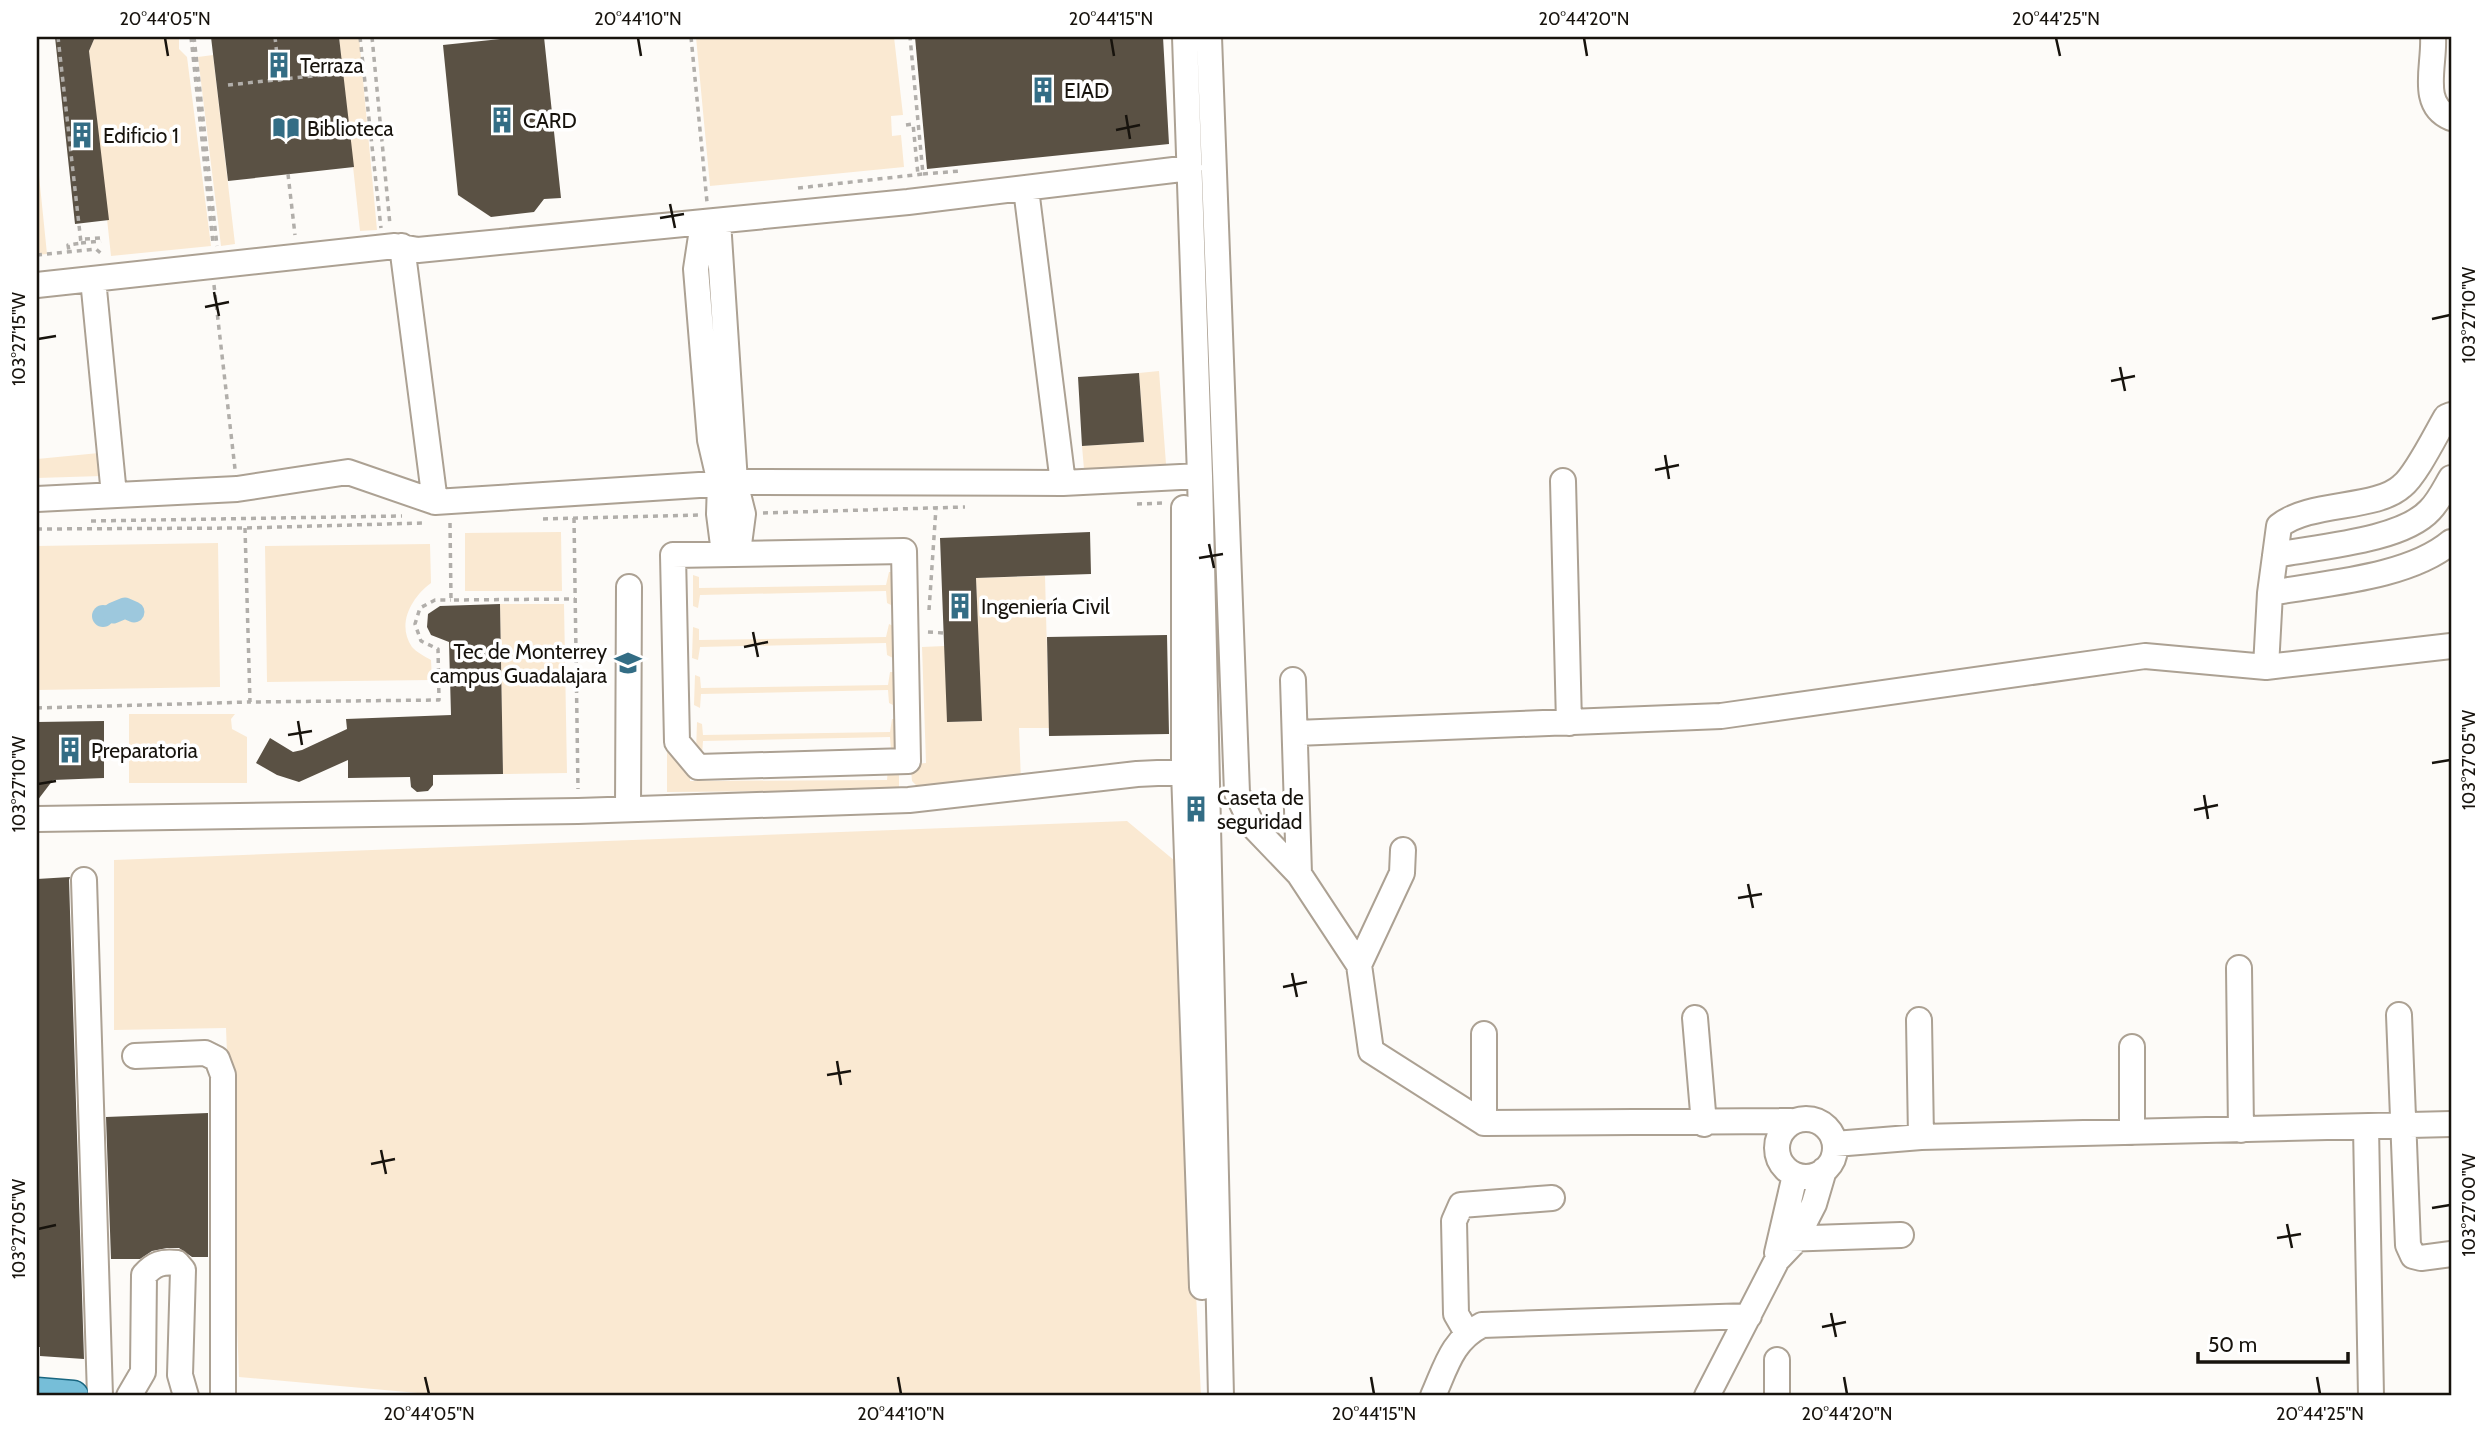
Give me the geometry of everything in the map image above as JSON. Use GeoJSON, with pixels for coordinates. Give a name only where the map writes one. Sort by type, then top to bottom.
{"type":"FeatureCollection","features":[{"type":"Feature","properties":{"kind":"main road"},"geometry":{"type":"LineString","coordinates":[[37,1393],[73,1396]]}},
{"type":"Feature","properties":{"kind":"street"},"geometry":{"type":"LineString","coordinates":[[1185,37],[1184,169],[1192,476],[1205,1396]]}},
{"type":"Feature","properties":{"kind":"street"},"geometry":{"type":"LineString","coordinates":[[1209,37],[1237,793],[1252,825],[1299,874],[1359,965],[1371,1051],[1484,1123],[1704,1124],[1791,1121],[1801,1118],[1817,1120],[1829,1130],[1835,1144],[1833,1158],[1824,1170],[1814,1204],[1784,1247],[1707,1396]]}},
{"type":"Feature","properties":{"kind":"street"},"geometry":{"type":"LineString","coordinates":[[2433,37],[2431,102],[2440,113],[2451,118]]}},
{"type":"Feature","properties":{"kind":"street"},"geometry":{"type":"LineString","coordinates":[[37,285],[93,279],[214,257],[392,239],[418,250],[708,210],[1026,189],[1184,169]]}},
{"type":"Feature","properties":{"kind":"street"},"geometry":{"type":"LineString","coordinates":[[1026,189],[1063,482]]}},
{"type":"Feature","properties":{"kind":"street"},"geometry":{"type":"LineString","coordinates":[[708,210],[696,269],[710,440],[728,483],[731,553]]}},
{"type":"Feature","properties":{"kind":"street"},"geometry":{"type":"LineString","coordinates":[[392,239],[422,463]]}},
{"type":"Feature","properties":{"kind":"street"},"geometry":{"type":"LineString","coordinates":[[392,239],[435,502]]}},
{"type":"Feature","properties":{"kind":"street"},"geometry":{"type":"LineString","coordinates":[[93,279],[114,495]]}},
{"type":"Feature","properties":{"kind":"street"},"geometry":{"type":"LineString","coordinates":[[2266,667],[2270,593],[2279,526],[2288,519],[2387,494],[2403,486],[2446,417],[2451,415]]}},
{"type":"Feature","properties":{"kind":"street"},"geometry":{"type":"LineString","coordinates":[[37,499],[237,489],[348,472],[435,502],[728,483],[1063,482],[1192,476]]}},
{"type":"Feature","properties":{"kind":"street"},"geometry":{"type":"LineString","coordinates":[[1192,476],[1184,503],[1221,1396]]}},
{"type":"Feature","properties":{"kind":"street"},"geometry":{"type":"LineString","coordinates":[[2275,555],[2380,535],[2415,522],[2430,510],[2451,478]]}},
{"type":"Feature","properties":{"kind":"street"},"geometry":{"type":"LineString","coordinates":[[1563,481],[1569,723]]}},
{"type":"Feature","properties":{"kind":"street"},"geometry":{"type":"LineString","coordinates":[[2270,593],[2388,571],[2437,554],[2451,542]]}},
{"type":"Feature","properties":{"kind":"street"},"geometry":{"type":"LineString","coordinates":[[908,761],[698,767],[677,742],[673,555],[904,551],[909,800]]}},
{"type":"Feature","properties":{"kind":"street"},"geometry":{"type":"LineString","coordinates":[[628,809],[629,587]]}},
{"type":"Feature","properties":{"kind":"street"},"geometry":{"type":"LineString","coordinates":[[1296,733],[1721,716],[2145,656],[2266,667],[2451,646]]}},
{"type":"Feature","properties":{"kind":"street"},"geometry":{"type":"LineString","coordinates":[[1293,680],[1299,874]]}},
{"type":"Feature","properties":{"kind":"street"},"geometry":{"type":"LineString","coordinates":[[37,819],[578,811],[909,800],[1195,771]]}},
{"type":"Feature","properties":{"kind":"street"},"geometry":{"type":"LineString","coordinates":[[1359,965],[1402,873],[1403,850]]}},
{"type":"Feature","properties":{"kind":"street"},"geometry":{"type":"LineString","coordinates":[[84,880],[100,1396]]}},
{"type":"Feature","properties":{"kind":"street"},"geometry":{"type":"LineString","coordinates":[[2239,968],[2241,1130]]}},
{"type":"Feature","properties":{"kind":"street"},"geometry":{"type":"LineString","coordinates":[[2399,1015],[2408,1245],[2413,1256],[2421,1258],[2451,1254]]}},
{"type":"Feature","properties":{"kind":"street"},"geometry":{"type":"LineString","coordinates":[[1695,1018],[1704,1124]]}},
{"type":"Feature","properties":{"kind":"street"},"geometry":{"type":"LineString","coordinates":[[1919,1020],[1921,1137]]}},
{"type":"Feature","properties":{"kind":"street"},"geometry":{"type":"LineString","coordinates":[[1484,1034],[1484,1123]]}},
{"type":"Feature","properties":{"kind":"street"},"geometry":{"type":"LineString","coordinates":[[2132,1047],[2132,1132]]}},
{"type":"Feature","properties":{"kind":"street"},"geometry":{"type":"LineString","coordinates":[[135,1056],[205,1053],[217,1059],[223,1075],[223,1396]]}},
{"type":"Feature","properties":{"kind":"street"},"geometry":{"type":"LineString","coordinates":[[1777,1152],[1778,1137],[1791,1121]]}},
{"type":"Feature","properties":{"kind":"street"},"geometry":{"type":"LineString","coordinates":[[1745,1123],[1777,1152],[1783,1166],[1795,1175],[1810,1177],[1824,1170]]}},
{"type":"Feature","properties":{"kind":"street"},"geometry":{"type":"LineString","coordinates":[[1835,1144],[1921,1137],[2451,1124]]}},
{"type":"Feature","properties":{"kind":"street"},"geometry":{"type":"LineString","coordinates":[[2357,1396],[2371,1396],[2365,1127]]}},
{"type":"Feature","properties":{"kind":"street"},"geometry":{"type":"LineString","coordinates":[[1784,1247],[1795,1175]]}},
{"type":"Feature","properties":{"kind":"street"},"geometry":{"type":"LineString","coordinates":[[1467,1333],[1456,1314],[1454,1221],[1461,1205],[1552,1198]]}},
{"type":"Feature","properties":{"kind":"street"},"geometry":{"type":"LineString","coordinates":[[1784,1247],[1901,1235]]}},
{"type":"Feature","properties":{"kind":"street"},"geometry":{"type":"LineString","coordinates":[[129,1396],[143,1372],[144,1275],[152,1265],[166,1261],[177,1263],[183,1269],[180,1375],[186,1396]]}},
{"type":"Feature","properties":{"kind":"street"},"geometry":{"type":"LineString","coordinates":[[1433,1396],[1456,1344],[1467,1333],[1482,1325],[1749,1316]]}},
{"type":"Feature","properties":{"kind":"street"},"geometry":{"type":"LineString","coordinates":[[1777,1360],[1777,1396]]}},
{"type":"Feature","properties":{"kind":"path"},"geometry":{"type":"LineString","coordinates":[[58,37],[83,241],[68,245],[69,251]]}},
{"type":"Feature","properties":{"kind":"path"},"geometry":{"type":"LineString","coordinates":[[192,37],[214,245],[210,255],[214,257]]}},
{"type":"Feature","properties":{"kind":"path"},"geometry":{"type":"LineString","coordinates":[[192,37],[241,520]]}},
{"type":"Feature","properties":{"kind":"path"},"geometry":{"type":"LineString","coordinates":[[275,37],[280,81]]}},
{"type":"Feature","properties":{"kind":"path"},"geometry":{"type":"LineString","coordinates":[[360,37],[392,239]]}},
{"type":"Feature","properties":{"kind":"path"},"geometry":{"type":"LineString","coordinates":[[372,37],[392,239]]}},
{"type":"Feature","properties":{"kind":"path"},"geometry":{"type":"LineString","coordinates":[[691,37],[708,210]]}},
{"type":"Feature","properties":{"kind":"path"},"geometry":{"type":"LineString","coordinates":[[786,190],[923,174],[909,37]]}},
{"type":"Feature","properties":{"kind":"path"},"geometry":{"type":"LineString","coordinates":[[228,85],[331,74]]}},
{"type":"Feature","properties":{"kind":"path"},"geometry":{"type":"LineString","coordinates":[[906,125],[913,124],[919,181]]}},
{"type":"Feature","properties":{"kind":"path"},"geometry":{"type":"LineString","coordinates":[[288,174],[296,239]]}},
{"type":"Feature","properties":{"kind":"path"},"geometry":{"type":"LineString","coordinates":[[1129,504],[1184,503]]}},
{"type":"Feature","properties":{"kind":"path"},"geometry":{"type":"LineString","coordinates":[[533,520],[977,507]]}},
{"type":"Feature","properties":{"kind":"path"},"geometry":{"type":"LineString","coordinates":[[936,508],[928,632],[944,633]]}},
{"type":"Feature","properties":{"kind":"path"},"geometry":{"type":"LineString","coordinates":[[574,518],[578,811]]}},
{"type":"Feature","properties":{"kind":"path"},"geometry":{"type":"LineString","coordinates":[[37,529],[245,528],[450,522],[451,600]]}},
{"type":"Feature","properties":{"kind":"path"},"geometry":{"type":"LineString","coordinates":[[245,528],[250,702]]}},
{"type":"Feature","properties":{"kind":"path"},"geometry":{"type":"LineString","coordinates":[[37,708],[439,700],[438,649],[421,641],[415,624],[420,608],[435,600],[575,599]]}},
{"type":"Feature","properties":{"kind":"shaded area"},"geometry":{"type":"Polygon","coordinates":[[[95,37],[179,37],[179,49],[187,57],[211,246],[111,256],[89,51],[95,37]]]}},
{"type":"Feature","properties":{"kind":"shaded area"},"geometry":{"type":"Polygon","coordinates":[[[339,37],[359,37],[377,230],[360,231],[339,37]]]}},
{"type":"Feature","properties":{"kind":"shaded area"},"geometry":{"type":"Polygon","coordinates":[[[696,37],[894,37],[903,115],[891,116],[892,136],[901,135],[904,167],[710,186],[696,37]]]}},
{"type":"Feature","properties":{"kind":"shaded area"},"geometry":{"type":"Polygon","coordinates":[[[213,55],[235,244],[221,246],[198,57],[213,55]]]}},
{"type":"Feature","properties":{"kind":"shaded area"},"geometry":{"type":"Polygon","coordinates":[[[37,156],[47,254],[37,255],[37,156]]]}},
{"type":"Feature","properties":{"kind":"shaded area"},"geometry":{"type":"Polygon","coordinates":[[[1159,371],[1166,464],[1084,469],[1082,446],[1144,442],[1139,373],[1159,371]]]}},
{"type":"Feature","properties":{"kind":"shaded area"},"geometry":{"type":"Polygon","coordinates":[[[99,453],[102,476],[37,478],[37,459],[99,453]]]}},
{"type":"Feature","properties":{"kind":"shaded area"},"geometry":{"type":"Polygon","coordinates":[[[561,532],[562,591],[465,591],[465,533],[561,532]]]}},
{"type":"Feature","properties":{"kind":"shaded area"},"geometry":{"type":"Polygon","coordinates":[[[218,543],[220,687],[37,690],[37,546],[218,543]]]}},
{"type":"Feature","properties":{"kind":"shaded area"},"geometry":{"type":"Polygon","coordinates":[[[430,544],[431,583],[412,603],[406,629],[412,647],[431,660],[432,680],[267,682],[265,546],[430,544]]]}},
{"type":"Feature","properties":{"kind":"shaded area"},"geometry":{"type":"Polygon","coordinates":[[[889,572],[893,572],[893,606],[887,603],[886,591],[700,595],[698,608],[693,606],[693,575],[699,577],[699,588],[886,585],[889,572]]]}},
{"type":"Feature","properties":{"kind":"shaded area"},"geometry":{"type":"Polygon","coordinates":[[[1045,576],[1049,728],[1019,728],[1021,782],[917,786],[912,781],[911,770],[915,764],[926,763],[922,647],[945,646],[948,722],[981,721],[976,578],[1045,576]]]}},
{"type":"Feature","properties":{"kind":"shaded area"},"geometry":{"type":"Polygon","coordinates":[[[500,604],[564,604],[567,773],[503,774],[500,604]]]}},
{"type":"Feature","properties":{"kind":"shaded area"},"geometry":{"type":"Polygon","coordinates":[[[889,624],[895,627],[893,658],[887,655],[886,643],[700,647],[698,660],[692,658],[693,627],[699,629],[699,640],[886,637],[889,624]]]}},
{"type":"Feature","properties":{"kind":"shaded area"},"geometry":{"type":"Polygon","coordinates":[[[890,672],[894,672],[895,706],[889,703],[888,690],[701,694],[700,708],[694,705],[695,675],[700,677],[701,688],[888,685],[890,672]]]}},
{"type":"Feature","properties":{"kind":"shaded area"},"geometry":{"type":"Polygon","coordinates":[[[129,714],[235,714],[231,719],[232,729],[247,737],[247,783],[129,783],[129,714]]]}},
{"type":"Feature","properties":{"kind":"shaded area"},"geometry":{"type":"Polygon","coordinates":[[[892,719],[896,719],[898,750],[891,750],[890,737],[703,741],[702,755],[696,752],[697,722],[702,724],[703,735],[890,732],[892,719]]]}},
{"type":"Feature","properties":{"kind":"shaded area"},"geometry":{"type":"Polygon","coordinates":[[[674,749],[690,768],[690,781],[887,780],[888,768],[899,769],[899,790],[667,792],[667,750],[674,749]]]}},
{"type":"Feature","properties":{"kind":"shaded area"},"geometry":{"type":"Polygon","coordinates":[[[1127,821],[1175,861],[1201,1396],[451,1396],[239,1377],[226,1028],[114,1030],[114,860],[1127,821]]]}},
{"type":"Feature","properties":{"kind":"water"},"geometry":{"type":"Polygon","coordinates":[[[103,605],[111,608],[114,616],[111,624],[103,627],[95,624],[92,616],[95,608],[103,605]]]}},
{"type":"Feature","properties":{"kind":"building","name":"Edificio 1"},"geometry":{"type":"Polygon","coordinates":[[[55,37],[95,37],[89,51],[109,220],[75,224],[55,37]]]}},
{"type":"Feature","properties":{"kind":"building","name":"Biblioteca"},"geometry":{"type":"Polygon","coordinates":[[[211,37],[339,37],[354,167],[228,181],[211,37]]]}},
{"type":"Feature","properties":{"kind":"building","name":"CARD"},"geometry":{"type":"Polygon","coordinates":[[[544,37],[561,198],[544,199],[534,212],[491,217],[458,195],[443,45],[544,37]]]}},
{"type":"Feature","properties":{"kind":"building","name":"EIAD"},"geometry":{"type":"Polygon","coordinates":[[[915,37],[1163,37],[1169,144],[927,169],[915,37]]]}},
{"type":"Feature","properties":{"kind":"building"},"geometry":{"type":"Polygon","coordinates":[[[1139,373],[1144,442],[1082,446],[1078,377],[1139,373]]]}},
{"type":"Feature","properties":{"kind":"building","name":"Ingeniería Civil"},"geometry":{"type":"Polygon","coordinates":[[[1090,532],[1091,574],[976,578],[982,721],[947,722],[940,538],[1090,532]]]}},
{"type":"Feature","properties":{"kind":"building"},"geometry":{"type":"Polygon","coordinates":[[[500,604],[503,774],[433,775],[433,785],[428,791],[417,792],[411,787],[410,777],[348,778],[348,760],[299,782],[277,775],[256,763],[270,738],[293,752],[302,750],[347,729],[346,719],[451,715],[449,642],[431,635],[427,627],[428,614],[440,606],[500,604]]]}},
{"type":"Feature","properties":{"kind":"building"},"geometry":{"type":"Polygon","coordinates":[[[1167,635],[1169,734],[1049,736],[1047,637],[1167,635]]]}},
{"type":"Feature","properties":{"kind":"building","name":"Preparatoria"},"geometry":{"type":"Polygon","coordinates":[[[104,721],[104,778],[53,780],[37,801],[37,722],[104,721]]]}},
{"type":"Feature","properties":{"kind":"building"},"geometry":{"type":"Polygon","coordinates":[[[70,877],[84,1359],[40,1356],[40,1347],[37,1347],[37,879],[70,877]]]}},
{"type":"Feature","properties":{"kind":"building"},"geometry":{"type":"Polygon","coordinates":[[[208,1113],[208,1257],[192,1257],[179,1248],[167,1248],[152,1251],[140,1259],[111,1259],[106,1117],[208,1113]]]}},
{"type":"Feature","properties":{"kind":"waterway"},"geometry":{"type":"LineString","coordinates":[[113,613],[125,608],[134,612]]}},
{"type":"Feature","properties":{"kind":"place","name":"Terraza"},"geometry":{"type":"Point","coordinates":[279,65]}},
{"type":"Feature","properties":{"kind":"place","name":"EIAD"},"geometry":{"type":"Point","coordinates":[1043,90]}},
{"type":"Feature","properties":{"kind":"place","name":"CARD"},"geometry":{"type":"Point","coordinates":[502,120]}},
{"type":"Feature","properties":{"kind":"place","name":"Biblioteca"},"geometry":{"type":"Point","coordinates":[286,128]}},
{"type":"Feature","properties":{"kind":"place","name":"Edificio 1"},"geometry":{"type":"Point","coordinates":[82,135]}},
{"type":"Feature","properties":{"kind":"place","name":"Ingeniería Civil"},"geometry":{"type":"Point","coordinates":[960,606]}},
{"type":"Feature","properties":{"kind":"place","name":"Tec de Monterrey campus Guadalajara"},"geometry":{"type":"Point","coordinates":[628,663]}},
{"type":"Feature","properties":{"kind":"place","name":"Preparatoria"},"geometry":{"type":"Point","coordinates":[70,750]}},
{"type":"Feature","properties":{"kind":"place","name":"Caseta de seguridad"},"geometry":{"type":"Point","coordinates":[1196,809]}}]}
